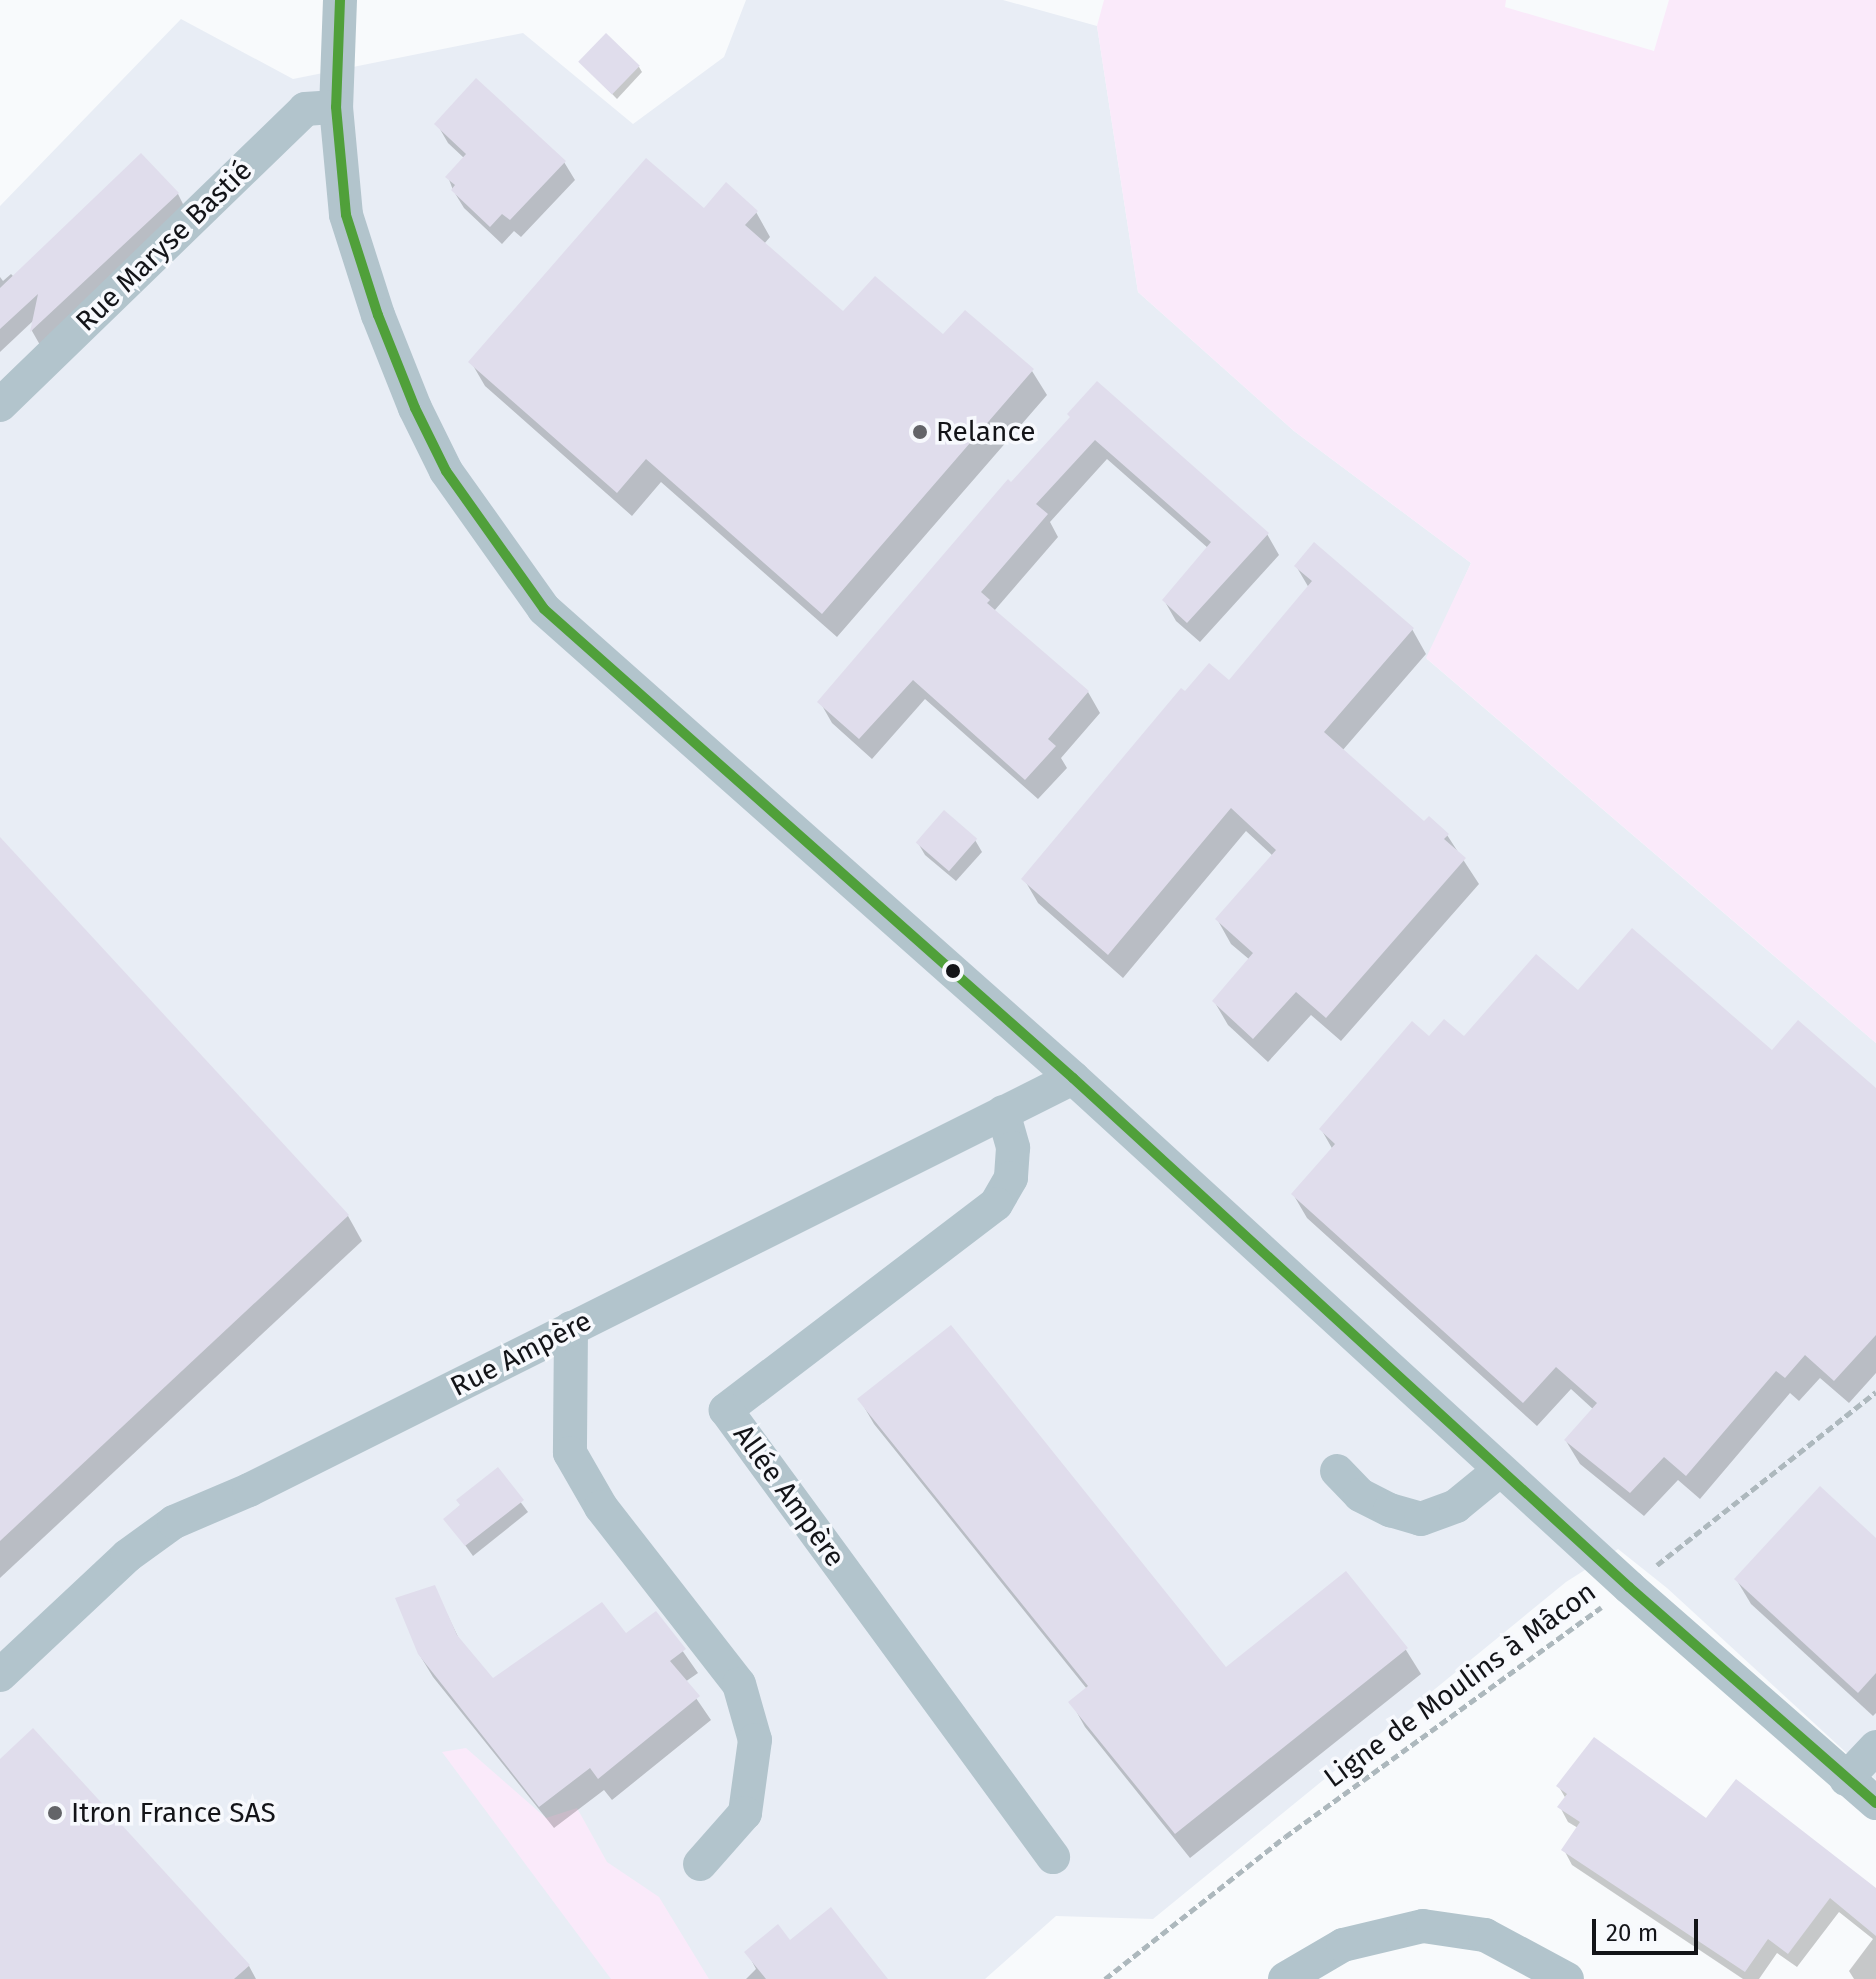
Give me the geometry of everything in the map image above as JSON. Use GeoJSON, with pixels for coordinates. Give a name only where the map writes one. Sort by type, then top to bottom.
{"type":"FeatureCollection","features":[{"type":"Feature","properties":{"kind":"street"},"geometry":{"type":"LineString","coordinates":[[340,0],[336,107],[346,215],[378,315],[415,408],[446,471],[544,609],[1073,1078],[1629,1587],[1876,1803]]}},
{"type":"Feature","properties":{"kind":"street","name":"Rue Maryse Bastié"},"geometry":{"type":"LineString","coordinates":[[0,405],[305,109],[336,107]]}},
{"type":"Feature","properties":{"kind":"street","name":"Rue Ampère"},"geometry":{"type":"LineString","coordinates":[[0,1675],[127,1556],[174,1522],[249,1490],[1073,1078]]}},
{"type":"Feature","properties":{"kind":"street","name":"Allée Ampère"},"geometry":{"type":"LineString","coordinates":[[1003,1112],[1013,1148],[1011,1178],[996,1204],[726,1410],[1053,1857]]}},
{"type":"Feature","properties":{"kind":"street"},"geometry":{"type":"LineString","coordinates":[[571,1328],[570,1453],[601,1507],[739,1684],[755,1740],[745,1813],[700,1864]]}},
{"type":"Feature","properties":{"kind":"street"},"geometry":{"type":"LineString","coordinates":[[1337,1471],[1360,1495],[1390,1510],[1421,1519],[1456,1506],[1500,1470]]}},
{"type":"Feature","properties":{"kind":"street"},"geometry":{"type":"LineString","coordinates":[[1846,1779],[1876,1747]]}},
{"type":"Feature","properties":{"kind":"street"},"geometry":{"type":"LineString","coordinates":[[1285,1979],[1343,1945],[1423,1926],[1485,1935],[1567,1979]]}},
{"type":"Feature","properties":{"kind":"path","name":"Ligne de Moulins à Mâcon"},"geometry":{"type":"LineString","coordinates":[[1105,1979],[1285,1837],[1629,1587],[1876,1392]]}},
{"type":"Feature","properties":{"kind":"shaded area"},"geometry":{"type":"Polygon","coordinates":[[[746,0],[1003,0],[1097,26],[1138,292],[1294,431],[1471,563],[1427,659],[1876,1043],[1876,1780],[1667,1588],[1618,1549],[1566,1582],[1153,1919],[1056,1916],[985,1979],[0,1979],[0,206],[181,19],[293,79],[523,33],[633,124],[724,57],[746,0]]]}},
{"type":"Feature","properties":{"kind":"shaded area"},"geometry":{"type":"Polygon","coordinates":[[[1104,0],[1506,0],[1505,7],[1654,51],[1669,0],[1876,0],[1876,1043],[1426,658],[1471,563],[1294,431],[1138,292],[1097,26],[1104,0]]]}},
{"type":"Feature","properties":{"kind":"shaded area"},"geometry":{"type":"Polygon","coordinates":[[[466,1748],[546,1818],[577,1808],[607,1862],[659,1897],[709,1979],[611,1979],[442,1752],[466,1748]]]}},
{"type":"Feature","properties":{"kind":"building"},"geometry":{"type":"Polygon","coordinates":[[[606,33],[640,66],[612,94],[578,62],[606,33]]]}},
{"type":"Feature","properties":{"kind":"building"},"geometry":{"type":"Polygon","coordinates":[[[476,78],[566,161],[510,220],[502,214],[490,227],[451,190],[455,185],[445,177],[466,154],[434,124],[476,78]]]}},
{"type":"Feature","properties":{"kind":"building"},"geometry":{"type":"Polygon","coordinates":[[[141,153],[179,193],[30,332],[38,294],[0,329],[0,288],[141,153]]]}},
{"type":"Feature","properties":{"kind":"building"},"geometry":{"type":"Polygon","coordinates":[[[646,158],[704,208],[726,182],[758,211],[745,225],[843,311],[875,276],[943,334],[965,310],[1034,369],[822,614],[646,459],[617,493],[468,362],[646,158]]]}},
{"type":"Feature","properties":{"kind":"building"},"geometry":{"type":"Polygon","coordinates":[[[1097,381],[1269,533],[1187,623],[1162,600],[1211,542],[1095,440],[1036,504],[1048,514],[981,592],[990,600],[987,603],[1089,691],[1048,739],[1056,746],[1025,780],[913,680],[859,739],[817,702],[1008,479],[1011,482],[1070,417],[1067,414],[1097,381]]]}},
{"type":"Feature","properties":{"kind":"building"},"geometry":{"type":"Polygon","coordinates":[[[1314,542],[1414,628],[1324,732],[1424,821],[1429,816],[1449,834],[1444,839],[1466,858],[1326,1018],[1296,992],[1253,1039],[1212,1001],[1253,953],[1215,919],[1276,850],[1231,808],[1108,955],[1021,879],[1181,688],[1185,691],[1209,663],[1229,680],[1312,581],[1294,566],[1314,542]]]}},
{"type":"Feature","properties":{"kind":"building"},"geometry":{"type":"Polygon","coordinates":[[[944,810],[977,839],[949,871],[916,842],[944,810]]]}},
{"type":"Feature","properties":{"kind":"building"},"geometry":{"type":"Polygon","coordinates":[[[0,837],[349,1215],[0,1541],[0,837]]]}},
{"type":"Feature","properties":{"kind":"building"},"geometry":{"type":"Polygon","coordinates":[[[1632,928],[1772,1050],[1798,1020],[1876,1088],[1876,1335],[1834,1381],[1805,1355],[1785,1378],[1776,1371],[1686,1476],[1664,1457],[1630,1493],[1564,1440],[1597,1403],[1556,1367],[1523,1403],[1291,1194],[1335,1144],[1319,1129],[1412,1021],[1429,1036],[1444,1019],[1464,1036],[1536,954],[1578,990],[1632,928]]]}},
{"type":"Feature","properties":{"kind":"building"},"geometry":{"type":"Polygon","coordinates":[[[951,1325],[1226,1667],[1346,1571],[1408,1648],[1175,1834],[1068,1702],[1088,1686],[857,1399],[951,1325]]]}},
{"type":"Feature","properties":{"kind":"building"},"geometry":{"type":"Polygon","coordinates":[[[498,1467],[524,1500],[465,1546],[443,1519],[460,1505],[456,1500],[498,1467]]]}},
{"type":"Feature","properties":{"kind":"building"},"geometry":{"type":"Polygon","coordinates":[[[1820,1486],[1876,1538],[1876,1673],[1858,1693],[1734,1579],[1820,1486]]]}},
{"type":"Feature","properties":{"kind":"building"},"geometry":{"type":"Polygon","coordinates":[[[435,1585],[457,1635],[493,1678],[602,1602],[626,1633],[656,1611],[686,1649],[670,1661],[700,1696],[598,1779],[590,1768],[539,1807],[418,1654],[395,1598],[435,1585]]]}},
{"type":"Feature","properties":{"kind":"building","name":"Itron France SAS"},"geometry":{"type":"Polygon","coordinates":[[[33,1728],[250,1965],[234,1979],[0,1979],[0,1759],[33,1728]]]}},
{"type":"Feature","properties":{"kind":"building"},"geometry":{"type":"Polygon","coordinates":[[[1594,1737],[1706,1818],[1736,1779],[1876,1888],[1876,1936],[1830,1898],[1788,1954],[1768,1939],[1745,1972],[1561,1850],[1580,1822],[1557,1807],[1567,1794],[1556,1786],[1594,1737]]]}},
{"type":"Feature","properties":{"kind":"building"},"geometry":{"type":"Polygon","coordinates":[[[831,1907],[888,1979],[766,1979],[744,1952],[778,1924],[790,1940],[831,1907]]]}},
{"type":"Feature","properties":{"kind":"transit line"},"geometry":{"type":"LineString","coordinates":[[340,0],[336,107],[346,215],[378,315],[415,408],[446,471],[544,609],[1073,1078],[1629,1587],[1876,1803]]}},
{"type":"Feature","properties":{"kind":"place","name":"Relance"},"geometry":{"type":"Point","coordinates":[920,432]}},
{"type":"Feature","properties":{"kind":"place","name":"Itron France SAS"},"geometry":{"type":"Point","coordinates":[55,1813]}}]}
